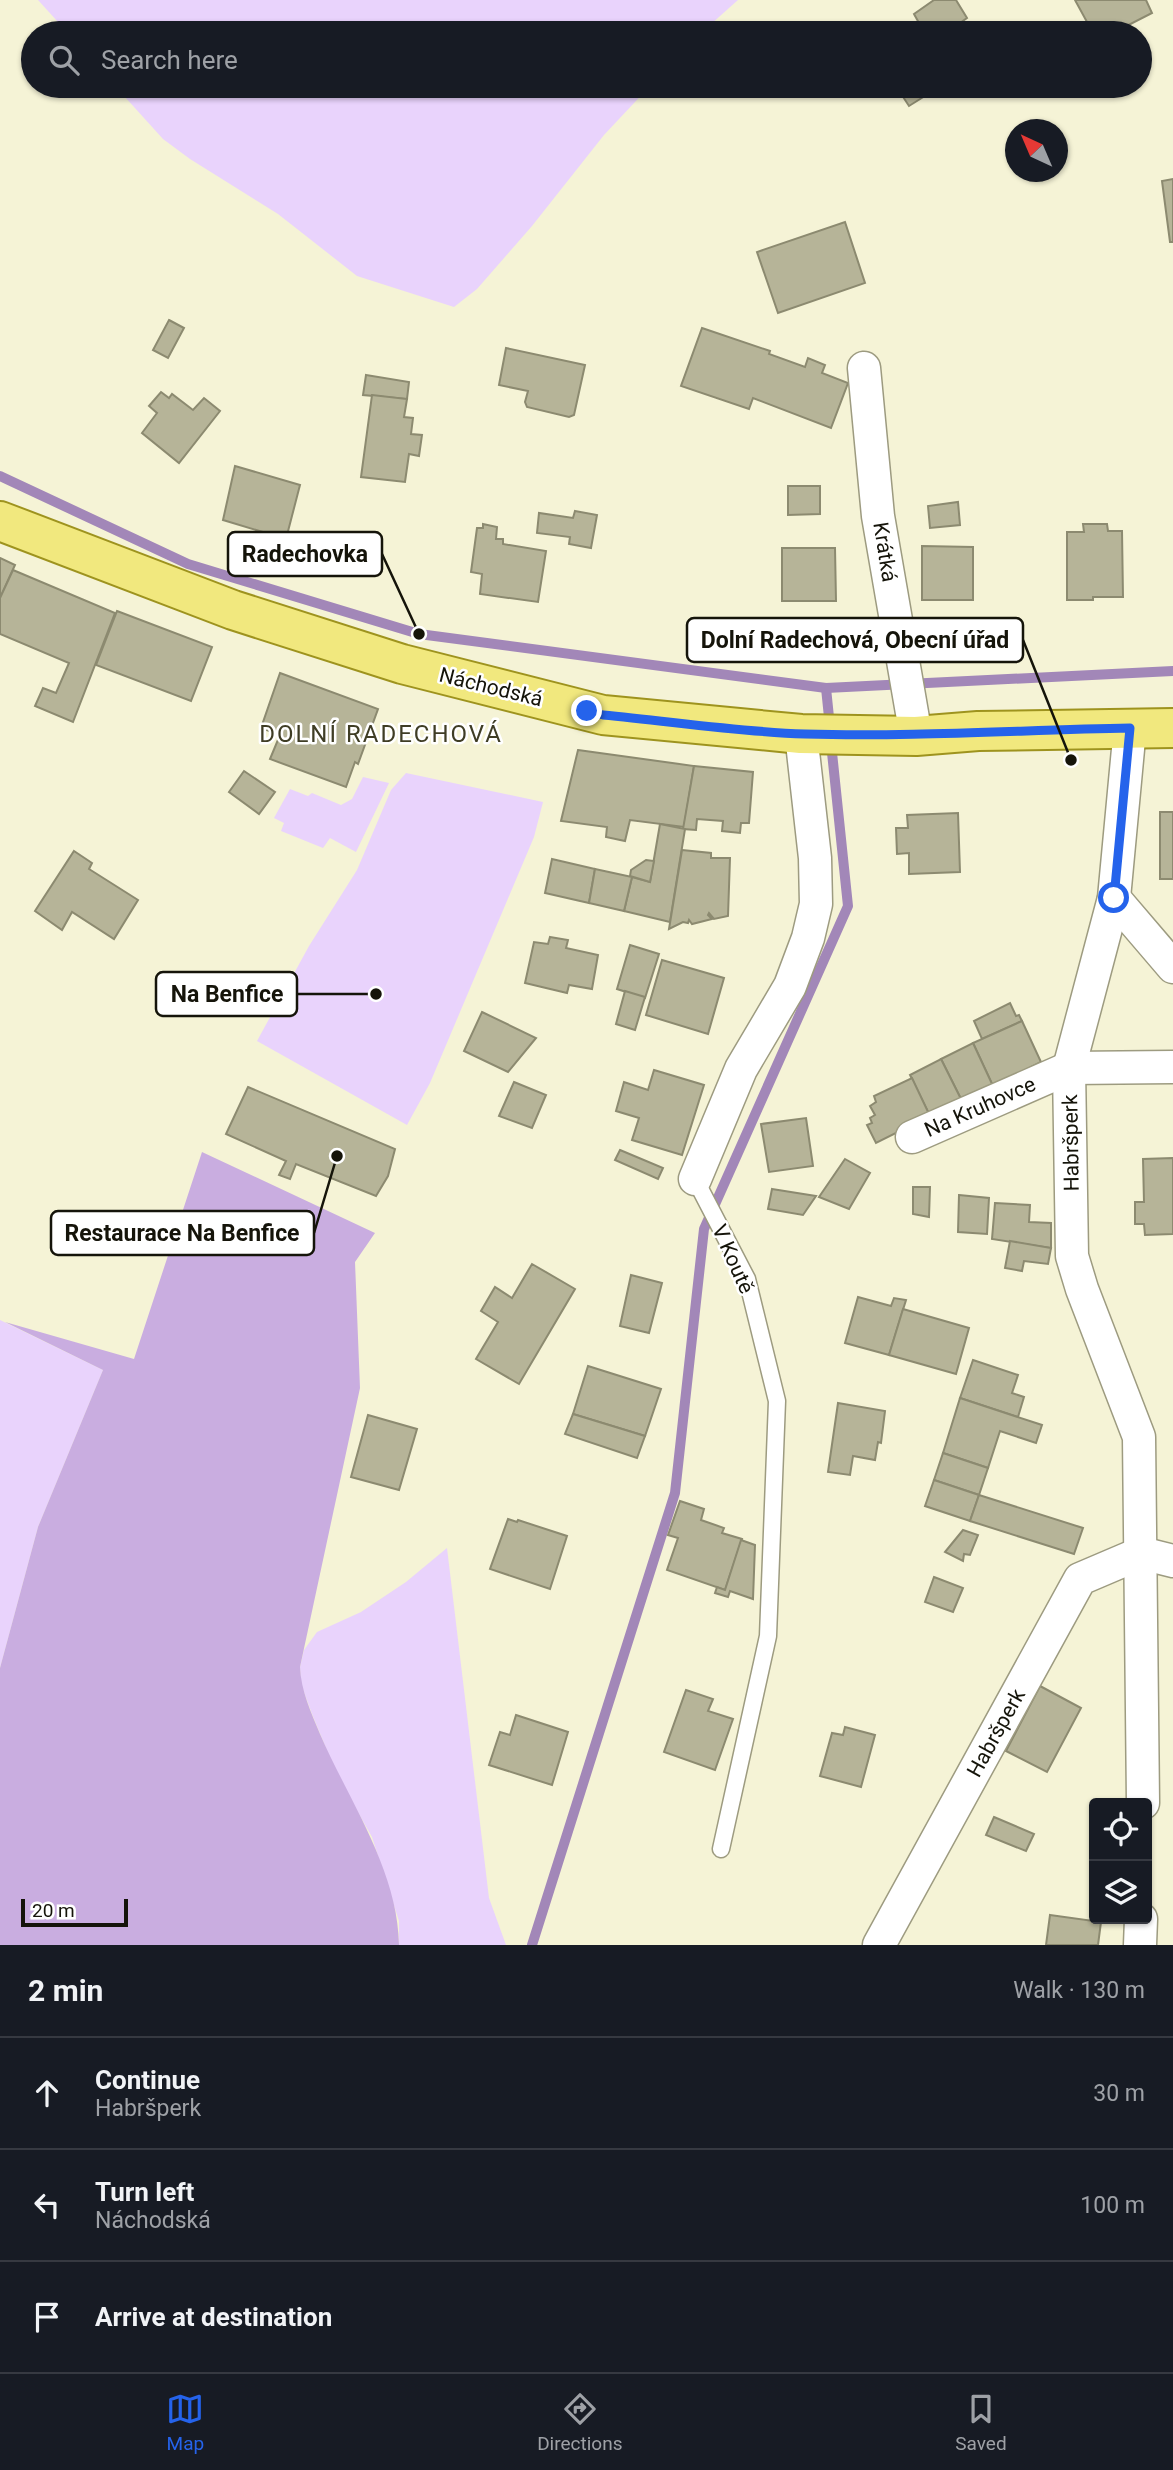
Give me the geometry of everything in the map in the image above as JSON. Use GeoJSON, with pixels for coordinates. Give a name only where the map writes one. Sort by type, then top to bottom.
{"type":"FeatureCollection","features":[{"type":"Feature","properties":{"kind":"main road","name":"Náchodská"},"geometry":{"type":"LineString","coordinates":[[0,521],[233,610],[402,664],[603,715],[801,734],[916,736],[978,731],[1173,728]]}},
{"type":"Feature","properties":{"kind":"street","name":"Krátká"},"geometry":{"type":"LineString","coordinates":[[864,368],[878,516],[916,736]]}},
{"type":"Feature","properties":{"kind":"street","name":"Habršperk"},"geometry":{"type":"LineString","coordinates":[[1130,728],[1114,898],[1069,1068],[1072,1256],[1139,1437],[1143,1798]]}},
{"type":"Feature","properties":{"kind":"street","name":"V Koutě"},"geometry":{"type":"LineString","coordinates":[[695,1180],[741,1069],[790,986],[817,904],[815,858],[801,734]]}},
{"type":"Feature","properties":{"kind":"street"},"geometry":{"type":"LineString","coordinates":[[1114,898],[1173,967]]}},
{"type":"Feature","properties":{"kind":"street","name":"Na Kruhovce"},"geometry":{"type":"LineString","coordinates":[[912,1138],[1069,1068],[1173,1067]]}},
{"type":"Feature","properties":{"kind":"street","name":"Habršperk"},"geometry":{"type":"LineString","coordinates":[[879,1945],[1080,1579],[1141,1553]]}},
{"type":"Feature","properties":{"kind":"street"},"geometry":{"type":"LineString","coordinates":[[1141,1553],[1173,1561]]}},
{"type":"Feature","properties":{"kind":"street"},"geometry":{"type":"LineString","coordinates":[[1140,1945],[1141,1924]]}},
{"type":"Feature","properties":{"kind":"lane","name":"V Koutě"},"geometry":{"type":"LineString","coordinates":[[695,1180],[747,1279],[778,1401],[768,1636],[721,1849]]}},
{"type":"Feature","properties":{"kind":"shaded area"},"geometry":{"type":"Polygon","coordinates":[[[38,0],[738,0],[714,21],[57,21],[38,0]]]}},
{"type":"Feature","properties":{"kind":"shaded area"},"geometry":{"type":"Polygon","coordinates":[[[126,98],[639,98],[604,135],[532,226],[477,289],[454,307],[357,276],[278,214],[163,139],[126,98]]]}},
{"type":"Feature","properties":{"kind":"shaded area"},"geometry":{"type":"Polygon","coordinates":[[[406,773],[543,802],[534,837],[430,1083],[407,1125],[257,1041],[309,946],[357,870],[391,790],[406,773]]]}},
{"type":"Feature","properties":{"kind":"shaded area"},"geometry":{"type":"Polygon","coordinates":[[[363,777],[389,783],[356,852],[330,838],[323,848],[281,831],[284,823],[274,818],[290,789],[308,796],[312,793],[341,805],[352,799],[363,777]]]}},
{"type":"Feature","properties":{"kind":"shaded area"},"geometry":{"type":"Polygon","coordinates":[[[202,1152],[375,1233],[355,1262],[360,1388],[300,1667],[304,1693],[320,1734],[381,1863],[397,1917],[399,1945],[0,1945],[0,1668],[38,1527],[103,1370],[5,1322],[134,1359],[202,1152]]]}},
{"type":"Feature","properties":{"kind":"shaded area"},"geometry":{"type":"Polygon","coordinates":[[[0,1320],[103,1370],[38,1527],[0,1668],[0,1320]]]}},
{"type":"Feature","properties":{"kind":"shaded area"},"geometry":{"type":"Polygon","coordinates":[[[447,1548],[489,1898],[506,1945],[399,1945],[399,1921],[372,1837],[338,1777],[301,1684],[300,1667],[304,1650],[317,1632],[361,1612],[406,1582],[447,1548]]]}},
{"type":"Feature","properties":{"kind":"building"},"geometry":{"type":"Polygon","coordinates":[[[934,0],[956,0],[967,18],[963,21],[918,21],[914,14],[934,0]]]}},
{"type":"Feature","properties":{"kind":"building"},"geometry":{"type":"Polygon","coordinates":[[[1075,0],[1146,0],[1152,13],[1136,21],[1086,21],[1075,0]]]}},
{"type":"Feature","properties":{"kind":"building"},"geometry":{"type":"Polygon","coordinates":[[[904,98],[922,98],[909,106],[904,98]]]}},
{"type":"Feature","properties":{"kind":"building"},"geometry":{"type":"Polygon","coordinates":[[[1173,179],[1173,242],[1170,242],[1162,181],[1173,179]]]}},
{"type":"Feature","properties":{"kind":"building"},"geometry":{"type":"Polygon","coordinates":[[[845,222],[865,283],[778,313],[757,252],[845,222]]]}},
{"type":"Feature","properties":{"kind":"building"},"geometry":{"type":"Polygon","coordinates":[[[169,320],[184,328],[168,358],[153,350],[169,320]]]}},
{"type":"Feature","properties":{"kind":"building"},"geometry":{"type":"Polygon","coordinates":[[[702,328],[770,351],[769,354],[805,367],[808,358],[825,365],[822,373],[848,383],[831,428],[753,398],[749,409],[681,386],[702,328]]]}},
{"type":"Feature","properties":{"kind":"building"},"geometry":{"type":"Polygon","coordinates":[[[506,348],[585,365],[574,415],[569,417],[527,407],[525,402],[528,391],[499,385],[506,348]]]}},
{"type":"Feature","properties":{"kind":"building"},"geometry":{"type":"Polygon","coordinates":[[[366,375],[409,382],[407,399],[363,395],[366,375]]]}},
{"type":"Feature","properties":{"kind":"building"},"geometry":{"type":"Polygon","coordinates":[[[161,392],[169,398],[172,394],[193,410],[204,398],[220,411],[179,463],[142,433],[157,413],[149,406],[161,392]]]}},
{"type":"Feature","properties":{"kind":"building"},"geometry":{"type":"Polygon","coordinates":[[[372,395],[407,399],[404,417],[413,418],[411,434],[422,435],[419,456],[409,454],[405,482],[361,477],[372,395]]]}},
{"type":"Feature","properties":{"kind":"building"},"geometry":{"type":"Polygon","coordinates":[[[235,466],[300,485],[286,539],[223,520],[235,466]]]}},
{"type":"Feature","properties":{"kind":"building"},"geometry":{"type":"Polygon","coordinates":[[[788,486],[820,486],[820,514],[788,515],[788,486]]]}},
{"type":"Feature","properties":{"kind":"building"},"geometry":{"type":"Polygon","coordinates":[[[958,502],[960,525],[930,528],[928,506],[958,502]]]}},
{"type":"Feature","properties":{"kind":"building"},"geometry":{"type":"Polygon","coordinates":[[[575,511],[597,515],[591,548],[569,544],[570,537],[537,533],[539,513],[573,518],[575,511]]]}},
{"type":"Feature","properties":{"kind":"building"},"geometry":{"type":"Polygon","coordinates":[[[483,524],[497,527],[496,539],[503,539],[503,544],[546,551],[538,602],[480,594],[482,574],[471,572],[477,528],[483,528],[483,524]]]}},
{"type":"Feature","properties":{"kind":"building"},"geometry":{"type":"Polygon","coordinates":[[[1083,524],[1107,524],[1108,531],[1122,531],[1123,597],[1067,600],[1067,532],[1084,532],[1083,524]]]}},
{"type":"Feature","properties":{"kind":"building"},"geometry":{"type":"Polygon","coordinates":[[[922,546],[973,547],[973,600],[922,600],[922,546]]]}},
{"type":"Feature","properties":{"kind":"building"},"geometry":{"type":"Polygon","coordinates":[[[782,548],[835,548],[836,601],[782,601],[782,548]]]}},
{"type":"Feature","properties":{"kind":"building"},"geometry":{"type":"Polygon","coordinates":[[[0,558],[15,565],[0,598],[0,558]]]}},
{"type":"Feature","properties":{"kind":"building"},"geometry":{"type":"Polygon","coordinates":[[[13,570],[115,613],[73,722],[35,706],[43,688],[56,693],[69,663],[0,634],[0,598],[13,570]]]}},
{"type":"Feature","properties":{"kind":"building"},"geometry":{"type":"Polygon","coordinates":[[[117,611],[212,647],[191,701],[96,665],[117,611]]]}},
{"type":"Feature","properties":{"kind":"building"},"geometry":{"type":"Polygon","coordinates":[[[280,673],[378,709],[358,764],[355,762],[346,787],[270,759],[280,735],[261,728],[280,673]]]}},
{"type":"Feature","properties":{"kind":"building"},"geometry":{"type":"Polygon","coordinates":[[[578,750],[694,766],[684,827],[630,820],[625,841],[606,837],[607,827],[561,821],[578,750]]]}},
{"type":"Feature","properties":{"kind":"building"},"geometry":{"type":"Polygon","coordinates":[[[694,766],[753,772],[749,823],[741,823],[740,833],[722,831],[723,821],[697,819],[696,830],[683,829],[694,766]]]}},
{"type":"Feature","properties":{"kind":"building"},"geometry":{"type":"Polygon","coordinates":[[[244,771],[275,792],[259,814],[229,792],[244,771]]]}},
{"type":"Feature","properties":{"kind":"building"},"geometry":{"type":"Polygon","coordinates":[[[1160,812],[1173,812],[1173,879],[1160,879],[1160,812]]]}},
{"type":"Feature","properties":{"kind":"building"},"geometry":{"type":"Polygon","coordinates":[[[958,813],[960,872],[909,874],[909,853],[897,854],[896,828],[908,828],[907,815],[958,813]]]}},
{"type":"Feature","properties":{"kind":"building"},"geometry":{"type":"Polygon","coordinates":[[[660,824],[685,829],[670,922],[624,911],[632,877],[650,882],[660,824]]]}},
{"type":"Feature","properties":{"kind":"building"},"geometry":{"type":"Polygon","coordinates":[[[682,850],[711,853],[711,858],[730,858],[728,916],[714,919],[709,913],[712,919],[692,924],[689,920],[688,923],[683,922],[669,929],[682,850]]]}},
{"type":"Feature","properties":{"kind":"building"},"geometry":{"type":"Polygon","coordinates":[[[74,851],[92,863],[89,869],[138,900],[114,939],[72,912],[62,930],[35,911],[74,851]]]}},
{"type":"Feature","properties":{"kind":"building"},"geometry":{"type":"Polygon","coordinates":[[[552,859],[595,869],[589,903],[545,893],[552,859]]]}},
{"type":"Feature","properties":{"kind":"building"},"geometry":{"type":"Polygon","coordinates":[[[646,860],[654,861],[650,882],[630,876],[631,870],[646,860]]]}},
{"type":"Feature","properties":{"kind":"building"},"geometry":{"type":"Polygon","coordinates":[[[595,869],[632,877],[624,911],[589,903],[595,869]]]}},
{"type":"Feature","properties":{"kind":"building"},"geometry":{"type":"Polygon","coordinates":[[[550,937],[568,940],[566,948],[598,955],[592,989],[569,985],[567,993],[525,983],[534,942],[548,944],[550,937]]]}},
{"type":"Feature","properties":{"kind":"building"},"geometry":{"type":"Polygon","coordinates":[[[630,945],[659,954],[645,998],[617,989],[630,945]]]}},
{"type":"Feature","properties":{"kind":"building"},"geometry":{"type":"Polygon","coordinates":[[[662,960],[724,978],[708,1034],[646,1015],[662,960]]]}},
{"type":"Feature","properties":{"kind":"building"},"geometry":{"type":"Polygon","coordinates":[[[625,991],[645,997],[635,1030],[616,1024],[625,991]]]}},
{"type":"Feature","properties":{"kind":"building"},"geometry":{"type":"Polygon","coordinates":[[[1010,1003],[1016,1016],[1019,1015],[1022,1021],[982,1039],[974,1021],[1010,1003]]]}},
{"type":"Feature","properties":{"kind":"building"},"geometry":{"type":"Polygon","coordinates":[[[482,1012],[536,1038],[508,1072],[464,1051],[482,1012]]]}},
{"type":"Feature","properties":{"kind":"building"},"geometry":{"type":"Polygon","coordinates":[[[1022,1021],[1041,1062],[993,1086],[973,1043],[1022,1021]]]}},
{"type":"Feature","properties":{"kind":"building"},"geometry":{"type":"Polygon","coordinates":[[[973,1043],[993,1086],[962,1101],[941,1059],[973,1043]]]}},
{"type":"Feature","properties":{"kind":"building"},"geometry":{"type":"Polygon","coordinates":[[[941,1059],[962,1101],[930,1116],[910,1075],[941,1059]]]}},
{"type":"Feature","properties":{"kind":"building"},"geometry":{"type":"Polygon","coordinates":[[[654,1070],[704,1085],[682,1155],[632,1140],[639,1118],[616,1111],[624,1082],[648,1090],[654,1070]]]}},
{"type":"Feature","properties":{"kind":"building"},"geometry":{"type":"Polygon","coordinates":[[[912,1078],[930,1116],[876,1143],[867,1125],[872,1123],[870,1118],[875,1115],[870,1106],[876,1102],[874,1096],[912,1078]]]}},
{"type":"Feature","properties":{"kind":"building"},"geometry":{"type":"Polygon","coordinates":[[[514,1082],[546,1095],[532,1128],[499,1116],[514,1082]]]}},
{"type":"Feature","properties":{"kind":"building"},"geometry":{"type":"Polygon","coordinates":[[[248,1087],[395,1149],[388,1176],[376,1196],[296,1164],[290,1179],[279,1175],[286,1161],[226,1134],[248,1087]]]}},
{"type":"Feature","properties":{"kind":"building"},"geometry":{"type":"Polygon","coordinates":[[[806,1118],[813,1166],[769,1172],[761,1124],[806,1118]]]}},
{"type":"Feature","properties":{"kind":"building"},"geometry":{"type":"Polygon","coordinates":[[[620,1150],[663,1168],[658,1179],[615,1160],[620,1150]]]}},
{"type":"Feature","properties":{"kind":"building"},"geometry":{"type":"Polygon","coordinates":[[[1173,1158],[1173,1234],[1145,1235],[1144,1224],[1135,1224],[1135,1202],[1144,1202],[1143,1159],[1173,1158]]]}},
{"type":"Feature","properties":{"kind":"building"},"geometry":{"type":"Polygon","coordinates":[[[845,1159],[870,1173],[849,1209],[819,1197],[845,1159]]]}},
{"type":"Feature","properties":{"kind":"building"},"geometry":{"type":"Polygon","coordinates":[[[913,1187],[930,1187],[929,1217],[913,1214],[913,1187]]]}},
{"type":"Feature","properties":{"kind":"building"},"geometry":{"type":"Polygon","coordinates":[[[772,1189],[816,1196],[803,1215],[768,1209],[772,1189]]]}},
{"type":"Feature","properties":{"kind":"building"},"geometry":{"type":"Polygon","coordinates":[[[959,1195],[989,1198],[987,1234],[958,1232],[959,1195]]]}},
{"type":"Feature","properties":{"kind":"building"},"geometry":{"type":"Polygon","coordinates":[[[995,1203],[1030,1205],[1029,1222],[1051,1223],[1051,1248],[992,1239],[995,1203]]]}},
{"type":"Feature","properties":{"kind":"building"},"geometry":{"type":"Polygon","coordinates":[[[1010,1241],[1051,1248],[1048,1264],[1024,1261],[1022,1271],[1005,1268],[1010,1241]]]}},
{"type":"Feature","properties":{"kind":"building"},"geometry":{"type":"Polygon","coordinates":[[[532,1264],[575,1289],[519,1384],[476,1359],[498,1322],[481,1311],[495,1287],[512,1298],[532,1264]]]}},
{"type":"Feature","properties":{"kind":"building"},"geometry":{"type":"Polygon","coordinates":[[[631,1275],[662,1283],[649,1333],[620,1326],[631,1275]]]}},
{"type":"Feature","properties":{"kind":"building"},"geometry":{"type":"Polygon","coordinates":[[[858,1297],[891,1306],[894,1298],[906,1300],[889,1355],[845,1343],[858,1297]]]}},
{"type":"Feature","properties":{"kind":"building"},"geometry":{"type":"Polygon","coordinates":[[[903,1309],[969,1328],[956,1374],[889,1355],[903,1309]]]}},
{"type":"Feature","properties":{"kind":"building"},"geometry":{"type":"Polygon","coordinates":[[[973,1360],[1018,1375],[1012,1393],[1024,1397],[1018,1417],[960,1398],[973,1360]]]}},
{"type":"Feature","properties":{"kind":"building"},"geometry":{"type":"Polygon","coordinates":[[[588,1366],[661,1389],[645,1436],[573,1414],[588,1366]]]}},
{"type":"Feature","properties":{"kind":"building"},"geometry":{"type":"Polygon","coordinates":[[[960,1398],[1042,1425],[1036,1443],[1000,1431],[988,1468],[943,1453],[960,1398]]]}},
{"type":"Feature","properties":{"kind":"building"},"geometry":{"type":"Polygon","coordinates":[[[838,1403],[885,1411],[881,1443],[878,1442],[875,1460],[853,1456],[850,1475],[828,1472],[838,1403]]]}},
{"type":"Feature","properties":{"kind":"building"},"geometry":{"type":"Polygon","coordinates":[[[573,1414],[645,1436],[637,1458],[565,1434],[573,1414]]]}},
{"type":"Feature","properties":{"kind":"building"},"geometry":{"type":"Polygon","coordinates":[[[368,1415],[417,1429],[399,1490],[351,1477],[368,1415]]]}},
{"type":"Feature","properties":{"kind":"building"},"geometry":{"type":"Polygon","coordinates":[[[943,1453],[988,1468],[979,1495],[934,1480],[943,1453]]]}},
{"type":"Feature","properties":{"kind":"building"},"geometry":{"type":"Polygon","coordinates":[[[934,1480],[979,1495],[970,1521],[925,1506],[934,1480]]]}},
{"type":"Feature","properties":{"kind":"building"},"geometry":{"type":"Polygon","coordinates":[[[979,1495],[1083,1528],[1074,1554],[970,1521],[979,1495]]]}},
{"type":"Feature","properties":{"kind":"building"},"geometry":{"type":"Polygon","coordinates":[[[680,1501],[704,1509],[701,1520],[724,1528],[722,1533],[742,1539],[725,1590],[667,1570],[678,1538],[668,1535],[680,1501]]]}},
{"type":"Feature","properties":{"kind":"building"},"geometry":{"type":"Polygon","coordinates":[[[508,1519],[567,1536],[550,1589],[490,1569],[508,1519]]]}},
{"type":"Feature","properties":{"kind":"building"},"geometry":{"type":"Polygon","coordinates":[[[963,1530],[978,1535],[970,1555],[964,1554],[963,1561],[945,1552],[963,1530]]]}},
{"type":"Feature","properties":{"kind":"building"},"geometry":{"type":"Polygon","coordinates":[[[741,1540],[755,1545],[753,1599],[730,1591],[728,1597],[715,1593],[717,1587],[725,1590],[741,1540]]]}},
{"type":"Feature","properties":{"kind":"building"},"geometry":{"type":"Polygon","coordinates":[[[934,1577],[963,1588],[953,1612],[925,1602],[934,1577]]]}},
{"type":"Feature","properties":{"kind":"building"},"geometry":{"type":"Polygon","coordinates":[[[1040,1686],[1081,1708],[1047,1772],[1006,1751],[1040,1686]]]}},
{"type":"Feature","properties":{"kind":"building"},"geometry":{"type":"Polygon","coordinates":[[[686,1690],[713,1699],[708,1711],[733,1719],[715,1770],[664,1752],[686,1690]]]}},
{"type":"Feature","properties":{"kind":"building"},"geometry":{"type":"Polygon","coordinates":[[[516,1715],[568,1732],[552,1785],[489,1765],[500,1732],[510,1735],[516,1715]]]}},
{"type":"Feature","properties":{"kind":"building"},"geometry":{"type":"Polygon","coordinates":[[[845,1727],[875,1735],[861,1787],[820,1776],[832,1733],[843,1735],[845,1727]]]}},
{"type":"Feature","properties":{"kind":"building"},"geometry":{"type":"Polygon","coordinates":[[[994,1817],[1034,1834],[1026,1851],[986,1835],[994,1817]]]}},
{"type":"Feature","properties":{"kind":"building"},"geometry":{"type":"Polygon","coordinates":[[[1050,1915],[1101,1924],[1098,1945],[1046,1945],[1050,1915]]]}},
{"type":"Feature","properties":{"kind":"waterway"},"geometry":{"type":"LineString","coordinates":[[0,476],[188,564],[419,634],[826,688],[1173,671]]}},
{"type":"Feature","properties":{"kind":"waterway"},"geometry":{"type":"LineString","coordinates":[[826,688],[830,727]]}},
{"type":"Feature","properties":{"kind":"waterway"},"geometry":{"type":"LineString","coordinates":[[532,1945],[675,1493],[704,1229],[848,906],[831,743]]}},
{"type":"Feature","properties":{"kind":"place","name":"Radechovka"},"geometry":{"type":"Point","coordinates":[419,634]}},
{"type":"Feature","properties":{"kind":"place","name":"Dolní Radechová, Obecní úřad"},"geometry":{"type":"Point","coordinates":[1071,760]}},
{"type":"Feature","properties":{"kind":"place","name":"Na Benfice"},"geometry":{"type":"Point","coordinates":[376,994]}},
{"type":"Feature","properties":{"kind":"place","name":"Restaurace Na Benfice"},"geometry":{"type":"Point","coordinates":[337,1156]}},
{"type":"Feature","properties":{"kind":"district","name":"DOLNÍ RADECHOVÁ"},"geometry":{"type":"Point","coordinates":[381,734]}},
{"type":"Feature","properties":{"kind":"route"},"geometry":{"type":"LineString","coordinates":[[587,711],[603,715],[801,734],[916,736],[978,731],[1130,728],[1114,898]]}}]}
